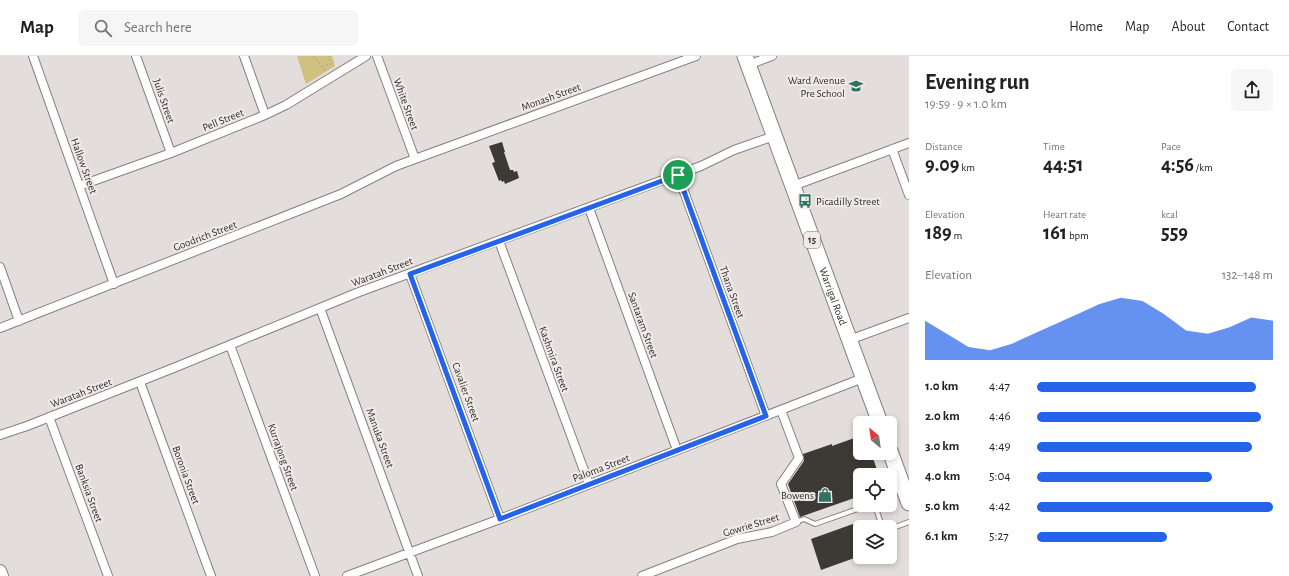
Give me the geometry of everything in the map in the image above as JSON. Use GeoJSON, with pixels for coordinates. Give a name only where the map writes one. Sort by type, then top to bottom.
{"type":"FeatureCollection","features":[{"type":"Feature","properties":{"kind":"highway","name":"Warrigal Road"},"geometry":{"type":"LineString","coordinates":[[747,60],[877,416]]}},
{"type":"Feature","properties":{"kind":"highway"},"geometry":{"type":"LineString","coordinates":[[894,460],[906,486],[909,503]]}},
{"type":"Feature","properties":{"kind":"street","name":"Hallow Street"},"geometry":{"type":"LineString","coordinates":[[33,56],[114,284]]}},
{"type":"Feature","properties":{"kind":"street","name":"Julis Street"},"geometry":{"type":"LineString","coordinates":[[136,56],[170,153]]}},
{"type":"Feature","properties":{"kind":"street"},"geometry":{"type":"LineString","coordinates":[[244,56],[265,115]]}},
{"type":"Feature","properties":{"kind":"street","name":"Pell Street"},"geometry":{"type":"LineString","coordinates":[[79,186],[170,153],[265,115],[286,105],[366,56]]}},
{"type":"Feature","properties":{"kind":"street","name":"White Street"},"geometry":{"type":"LineString","coordinates":[[377,56],[414,159]]}},
{"type":"Feature","properties":{"kind":"street","name":"Monash Street"},"geometry":{"type":"LineString","coordinates":[[414,159],[696,56]]}},
{"type":"Feature","properties":{"kind":"street"},"geometry":{"type":"LineString","coordinates":[[747,60],[772,56]]}},
{"type":"Feature","properties":{"kind":"street","name":"Waratah Street"},"geometry":{"type":"LineString","coordinates":[[0,435],[140,382],[320,308],[678,175],[734,150],[774,136]]}},
{"type":"Feature","properties":{"kind":"street"},"geometry":{"type":"LineString","coordinates":[[793,186],[909,143]]}},
{"type":"Feature","properties":{"kind":"street"},"geometry":{"type":"LineString","coordinates":[[892,149],[909,195]]}},
{"type":"Feature","properties":{"kind":"street","name":"Goodrich Street"},"geometry":{"type":"LineString","coordinates":[[0,328],[341,194],[414,159]]}},
{"type":"Feature","properties":{"kind":"street","name":"Thana Street"},"geometry":{"type":"LineString","coordinates":[[678,175],[766,416]]}},
{"type":"Feature","properties":{"kind":"street","name":"Santaram Street"},"geometry":{"type":"LineString","coordinates":[[589,208],[677,450]]}},
{"type":"Feature","properties":{"kind":"street","name":"Kashmira Street"},"geometry":{"type":"LineString","coordinates":[[499,241],[589,484]]}},
{"type":"Feature","properties":{"kind":"street"},"geometry":{"type":"LineString","coordinates":[[0,267],[19,321]]}},
{"type":"Feature","properties":{"kind":"street","name":"Cavalier Street"},"geometry":{"type":"LineString","coordinates":[[410,274],[500,519]]}},
{"type":"Feature","properties":{"kind":"street","name":"Manuka Street"},"geometry":{"type":"LineString","coordinates":[[320,308],[418,576]]}},
{"type":"Feature","properties":{"kind":"street"},"geometry":{"type":"LineString","coordinates":[[849,340],[909,318]]}},
{"type":"Feature","properties":{"kind":"street","name":"Kurrajong Street"},"geometry":{"type":"LineString","coordinates":[[230,345],[315,576]]}},
{"type":"Feature","properties":{"kind":"street","name":"Paloma Street"},"geometry":{"type":"LineString","coordinates":[[347,576],[500,519],[863,378]]}},
{"type":"Feature","properties":{"kind":"street","name":"Boronia Street"},"geometry":{"type":"LineString","coordinates":[[140,382],[211,576]]}},
{"type":"Feature","properties":{"kind":"street","name":"Gowrie Street"},"geometry":{"type":"LineString","coordinates":[[642,576],[737,539],[772,532],[796,522],[781,484],[799,458],[781,410]]}},
{"type":"Feature","properties":{"kind":"street","name":"Banksia Street"},"geometry":{"type":"LineString","coordinates":[[49,417],[108,576]]}},
{"type":"Feature","properties":{"kind":"street"},"geometry":{"type":"LineString","coordinates":[[0,571],[2,576]]}},
{"type":"Feature","properties":{"kind":"lane"},"geometry":{"type":"LineString","coordinates":[[796,522],[804,519],[815,524],[853,511]]}},
{"type":"Feature","properties":{"kind":"lane"},"geometry":{"type":"LineString","coordinates":[[897,526],[909,522]]}},
{"type":"Feature","properties":{"kind":"path"},"geometry":{"type":"LineString","coordinates":[[314,56],[326,72]]}},
{"type":"Feature","properties":{"kind":"path"},"geometry":{"type":"LineString","coordinates":[[328,56],[333,68]]}},
{"type":"Feature","properties":{"kind":"path"},"geometry":{"type":"LineString","coordinates":[[323,67],[330,63]]}},
{"type":"Feature","properties":{"kind":"shaded area"},"geometry":{"type":"Polygon","coordinates":[[[297,56],[332,56],[335,66],[306,84],[297,56]]]}},
{"type":"Feature","properties":{"kind":"building"},"geometry":{"type":"Polygon","coordinates":[[[502,142],[510,170],[513,170],[514,172],[517,171],[519,178],[505,184],[504,181],[499,181],[492,163],[495,162],[489,146],[502,142]]]}},
{"type":"Feature","properties":{"kind":"building"},"geometry":{"type":"Polygon","coordinates":[[[853,438],[853,460],[874,460],[876,468],[853,468],[853,498],[800,517],[788,484],[804,461],[803,454],[832,444],[832,446],[853,438]]]}},
{"type":"Feature","properties":{"kind":"building"},"geometry":{"type":"Polygon","coordinates":[[[853,524],[853,559],[821,570],[811,539],[853,524]]]}},
{"type":"Feature","properties":{"kind":"place","name":"Ward Avenue Pre School"},"geometry":{"type":"Point","coordinates":[856,86]}},
{"type":"Feature","properties":{"kind":"place","name":"Picadilly Street"},"geometry":{"type":"Point","coordinates":[805,201]}},
{"type":"Feature","properties":{"kind":"place","name":"Bowens"},"geometry":{"type":"Point","coordinates":[825,495]}},
{"type":"Feature","properties":{"kind":"route"},"geometry":{"type":"LineString","coordinates":[[678,175],[766,416],[500,519],[410,274],[678,175]]}}]}
